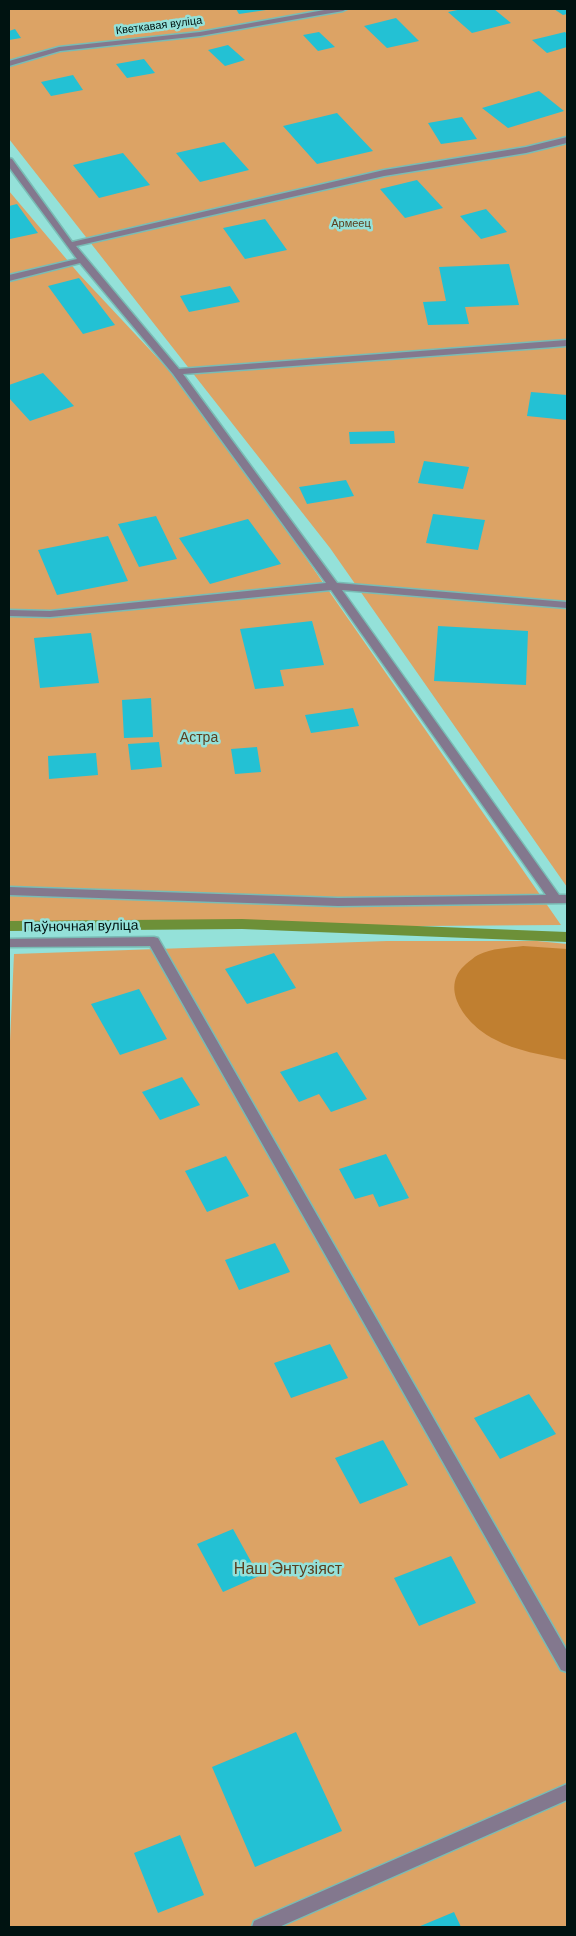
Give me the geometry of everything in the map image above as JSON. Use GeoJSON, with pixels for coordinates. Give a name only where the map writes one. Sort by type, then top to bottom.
{"type":"FeatureCollection","features":[{"type":"Feature","properties":{"kind":"lane","name":"Кветкавая вуліца"},"geometry":{"type":"LineString","coordinates":[[9,64],[59,49],[200,34],[343,9]]}},
{"type":"Feature","properties":{"kind":"lane"},"geometry":{"type":"LineString","coordinates":[[70,245],[384,173],[526,150],[567,140]]}},
{"type":"Feature","properties":{"kind":"lane"},"geometry":{"type":"LineString","coordinates":[[9,161],[70,245],[176,372],[561,899]]}},
{"type":"Feature","properties":{"kind":"lane"},"geometry":{"type":"LineString","coordinates":[[9,278],[83,260]]}},
{"type":"Feature","properties":{"kind":"lane"},"geometry":{"type":"LineString","coordinates":[[176,372],[567,343]]}},
{"type":"Feature","properties":{"kind":"lane"},"geometry":{"type":"LineString","coordinates":[[9,613],[50,614],[334,586],[567,605]]}},
{"type":"Feature","properties":{"kind":"lane"},"geometry":{"type":"LineString","coordinates":[[9,891],[338,902],[561,899]]}},
{"type":"Feature","properties":{"kind":"lane","name":"Паўночная вуліца"},"geometry":{"type":"LineString","coordinates":[[9,943],[154,941],[567,1666]]}},
{"type":"Feature","properties":{"kind":"lane"},"geometry":{"type":"LineString","coordinates":[[260,1927],[567,1792]]}},
{"type":"Feature","properties":{"kind":"green space","name":"Армеец"},"geometry":{"type":"Polygon","coordinates":[[[9,9],[567,9],[567,887],[330,548],[9,139],[9,9]]]}},
{"type":"Feature","properties":{"kind":"green space","name":"Астра"},"geometry":{"type":"Polygon","coordinates":[[[9,191],[79,274],[194,397],[561,925],[9,929],[9,191]]]}},
{"type":"Feature","properties":{"kind":"green space","name":"Наш Энтузіяст"},"geometry":{"type":"Polygon","coordinates":[[[387,941],[537,941],[567,944],[567,1927],[9,1927],[9,1063],[14,954],[387,941]]]}},
{"type":"Feature","properties":{"kind":"shaded area"},"geometry":{"type":"Polygon","coordinates":[[[523,946],[567,949],[567,1060],[520,1050],[494,1039],[475,1025],[459,1006],[454,984],[458,974],[466,964],[476,956],[489,951],[523,946]]]}},
{"type":"Feature","properties":{"kind":"building"},"geometry":{"type":"Polygon","coordinates":[[[236,9],[266,9],[266,10],[239,14],[236,9]]]}},
{"type":"Feature","properties":{"kind":"building"},"geometry":{"type":"Polygon","coordinates":[[[462,9],[494,9],[511,23],[472,33],[448,12],[462,9]]]}},
{"type":"Feature","properties":{"kind":"building"},"geometry":{"type":"Polygon","coordinates":[[[554,9],[567,9],[567,14],[563,15],[554,9]]]}},
{"type":"Feature","properties":{"kind":"building"},"geometry":{"type":"Polygon","coordinates":[[[396,18],[419,41],[387,48],[364,26],[396,18]]]}},
{"type":"Feature","properties":{"kind":"building"},"geometry":{"type":"Polygon","coordinates":[[[15,29],[21,38],[9,40],[9,31],[15,29]]]}},
{"type":"Feature","properties":{"kind":"building"},"geometry":{"type":"Polygon","coordinates":[[[319,32],[335,47],[318,51],[303,35],[319,32]]]}},
{"type":"Feature","properties":{"kind":"building"},"geometry":{"type":"Polygon","coordinates":[[[565,32],[567,34],[567,47],[547,53],[532,40],[565,32]]]}},
{"type":"Feature","properties":{"kind":"building"},"geometry":{"type":"Polygon","coordinates":[[[228,45],[245,60],[225,66],[208,50],[228,45]]]}},
{"type":"Feature","properties":{"kind":"building"},"geometry":{"type":"Polygon","coordinates":[[[144,59],[155,73],[127,78],[116,64],[144,59]]]}},
{"type":"Feature","properties":{"kind":"building"},"geometry":{"type":"Polygon","coordinates":[[[73,75],[83,90],[51,96],[41,82],[73,75]]]}},
{"type":"Feature","properties":{"kind":"building"},"geometry":{"type":"Polygon","coordinates":[[[539,91],[564,111],[508,128],[482,108],[539,91]]]}},
{"type":"Feature","properties":{"kind":"building"},"geometry":{"type":"Polygon","coordinates":[[[337,113],[373,151],[317,164],[283,126],[337,113]]]}},
{"type":"Feature","properties":{"kind":"building"},"geometry":{"type":"Polygon","coordinates":[[[462,117],[477,139],[441,144],[428,123],[462,117]]]}},
{"type":"Feature","properties":{"kind":"building"},"geometry":{"type":"Polygon","coordinates":[[[224,142],[249,170],[200,182],[176,153],[224,142]]]}},
{"type":"Feature","properties":{"kind":"building"},"geometry":{"type":"Polygon","coordinates":[[[123,153],[150,185],[99,198],[73,165],[123,153]]]}},
{"type":"Feature","properties":{"kind":"building"},"geometry":{"type":"Polygon","coordinates":[[[417,180],[443,208],[405,218],[380,189],[417,180]]]}},
{"type":"Feature","properties":{"kind":"building"},"geometry":{"type":"Polygon","coordinates":[[[17,204],[38,233],[10,239],[9,206],[17,204]]]}},
{"type":"Feature","properties":{"kind":"building"},"geometry":{"type":"Polygon","coordinates":[[[486,209],[507,232],[481,239],[460,216],[486,209]]]}},
{"type":"Feature","properties":{"kind":"building"},"geometry":{"type":"Polygon","coordinates":[[[265,219],[287,250],[245,259],[223,228],[265,219]]]}},
{"type":"Feature","properties":{"kind":"building"},"geometry":{"type":"Polygon","coordinates":[[[509,264],[519,305],[465,307],[469,324],[428,325],[423,302],[446,301],[439,267],[509,264]]]}},
{"type":"Feature","properties":{"kind":"building"},"geometry":{"type":"Polygon","coordinates":[[[79,278],[115,325],[83,334],[48,286],[79,278]]]}},
{"type":"Feature","properties":{"kind":"building"},"geometry":{"type":"Polygon","coordinates":[[[230,286],[240,302],[189,312],[180,296],[230,286]]]}},
{"type":"Feature","properties":{"kind":"building"},"geometry":{"type":"Polygon","coordinates":[[[43,373],[74,406],[30,421],[9,398],[9,385],[43,373]]]}},
{"type":"Feature","properties":{"kind":"building"},"geometry":{"type":"Polygon","coordinates":[[[531,392],[567,395],[567,420],[527,416],[531,392]]]}},
{"type":"Feature","properties":{"kind":"building"},"geometry":{"type":"Polygon","coordinates":[[[394,431],[395,443],[350,444],[349,432],[394,431]]]}},
{"type":"Feature","properties":{"kind":"building"},"geometry":{"type":"Polygon","coordinates":[[[424,461],[469,467],[463,489],[418,483],[424,461]]]}},
{"type":"Feature","properties":{"kind":"building"},"geometry":{"type":"Polygon","coordinates":[[[346,480],[354,496],[307,504],[299,487],[346,480]]]}},
{"type":"Feature","properties":{"kind":"building"},"geometry":{"type":"Polygon","coordinates":[[[433,514],[485,520],[478,550],[426,543],[433,514]]]}},
{"type":"Feature","properties":{"kind":"building"},"geometry":{"type":"Polygon","coordinates":[[[156,516],[177,559],[139,567],[118,524],[156,516]]]}},
{"type":"Feature","properties":{"kind":"building"},"geometry":{"type":"Polygon","coordinates":[[[248,519],[281,564],[210,584],[179,538],[248,519]]]}},
{"type":"Feature","properties":{"kind":"building"},"geometry":{"type":"Polygon","coordinates":[[[108,536],[128,581],[57,595],[38,550],[108,536]]]}},
{"type":"Feature","properties":{"kind":"building"},"geometry":{"type":"Polygon","coordinates":[[[312,621],[324,665],[280,670],[284,686],[255,689],[240,629],[312,621]]]}},
{"type":"Feature","properties":{"kind":"building"},"geometry":{"type":"Polygon","coordinates":[[[438,626],[528,631],[526,685],[434,681],[438,626]]]}},
{"type":"Feature","properties":{"kind":"building"},"geometry":{"type":"Polygon","coordinates":[[[91,633],[99,683],[40,688],[34,638],[91,633]]]}},
{"type":"Feature","properties":{"kind":"building"},"geometry":{"type":"Polygon","coordinates":[[[151,698],[153,737],[124,738],[122,700],[151,698]]]}},
{"type":"Feature","properties":{"kind":"building"},"geometry":{"type":"Polygon","coordinates":[[[353,708],[359,726],[311,733],[305,715],[353,708]]]}},
{"type":"Feature","properties":{"kind":"building"},"geometry":{"type":"Polygon","coordinates":[[[159,742],[162,767],[131,770],[128,744],[159,742]]]}},
{"type":"Feature","properties":{"kind":"building"},"geometry":{"type":"Polygon","coordinates":[[[257,747],[261,772],[235,774],[231,749],[257,747]]]}},
{"type":"Feature","properties":{"kind":"building"},"geometry":{"type":"Polygon","coordinates":[[[96,753],[98,775],[49,779],[48,756],[96,753]]]}},
{"type":"Feature","properties":{"kind":"building"},"geometry":{"type":"Polygon","coordinates":[[[274,953],[296,988],[247,1004],[225,969],[274,953]]]}},
{"type":"Feature","properties":{"kind":"building"},"geometry":{"type":"Polygon","coordinates":[[[139,989],[167,1039],[120,1055],[91,1004],[139,989]]]}},
{"type":"Feature","properties":{"kind":"building"},"geometry":{"type":"Polygon","coordinates":[[[337,1052],[367,1099],[331,1112],[319,1094],[299,1102],[280,1072],[337,1052]]]}},
{"type":"Feature","properties":{"kind":"building"},"geometry":{"type":"Polygon","coordinates":[[[182,1077],[200,1105],[160,1120],[142,1092],[182,1077]]]}},
{"type":"Feature","properties":{"kind":"building"},"geometry":{"type":"Polygon","coordinates":[[[386,1154],[409,1198],[379,1207],[373,1194],[355,1199],[339,1169],[386,1154]]]}},
{"type":"Feature","properties":{"kind":"building"},"geometry":{"type":"Polygon","coordinates":[[[226,1156],[249,1196],[207,1212],[185,1171],[226,1156]]]}},
{"type":"Feature","properties":{"kind":"building"},"geometry":{"type":"Polygon","coordinates":[[[275,1243],[290,1272],[239,1290],[225,1260],[275,1243]]]}},
{"type":"Feature","properties":{"kind":"building"},"geometry":{"type":"Polygon","coordinates":[[[330,1344],[348,1378],[291,1398],[274,1363],[330,1344]]]}},
{"type":"Feature","properties":{"kind":"building"},"geometry":{"type":"Polygon","coordinates":[[[529,1394],[556,1434],[500,1459],[474,1418],[529,1394]]]}},
{"type":"Feature","properties":{"kind":"building"},"geometry":{"type":"Polygon","coordinates":[[[383,1440],[408,1485],[360,1504],[335,1458],[383,1440]]]}},
{"type":"Feature","properties":{"kind":"building"},"geometry":{"type":"Polygon","coordinates":[[[233,1529],[259,1576],[223,1592],[197,1544],[233,1529]]]}},
{"type":"Feature","properties":{"kind":"building"},"geometry":{"type":"Polygon","coordinates":[[[451,1556],[476,1603],[419,1626],[394,1578],[451,1556]]]}},
{"type":"Feature","properties":{"kind":"building"},"geometry":{"type":"Polygon","coordinates":[[[296,1732],[342,1831],[255,1867],[212,1767],[296,1732]]]}},
{"type":"Feature","properties":{"kind":"building"},"geometry":{"type":"Polygon","coordinates":[[[180,1835],[204,1895],[158,1913],[134,1853],[180,1835]]]}},
{"type":"Feature","properties":{"kind":"building"},"geometry":{"type":"Polygon","coordinates":[[[454,1912],[461,1927],[418,1927],[454,1912]]]}},
{"type":"Feature","properties":{"kind":"waterway"},"geometry":{"type":"LineString","coordinates":[[9,926],[242,924],[567,937]]}}]}
